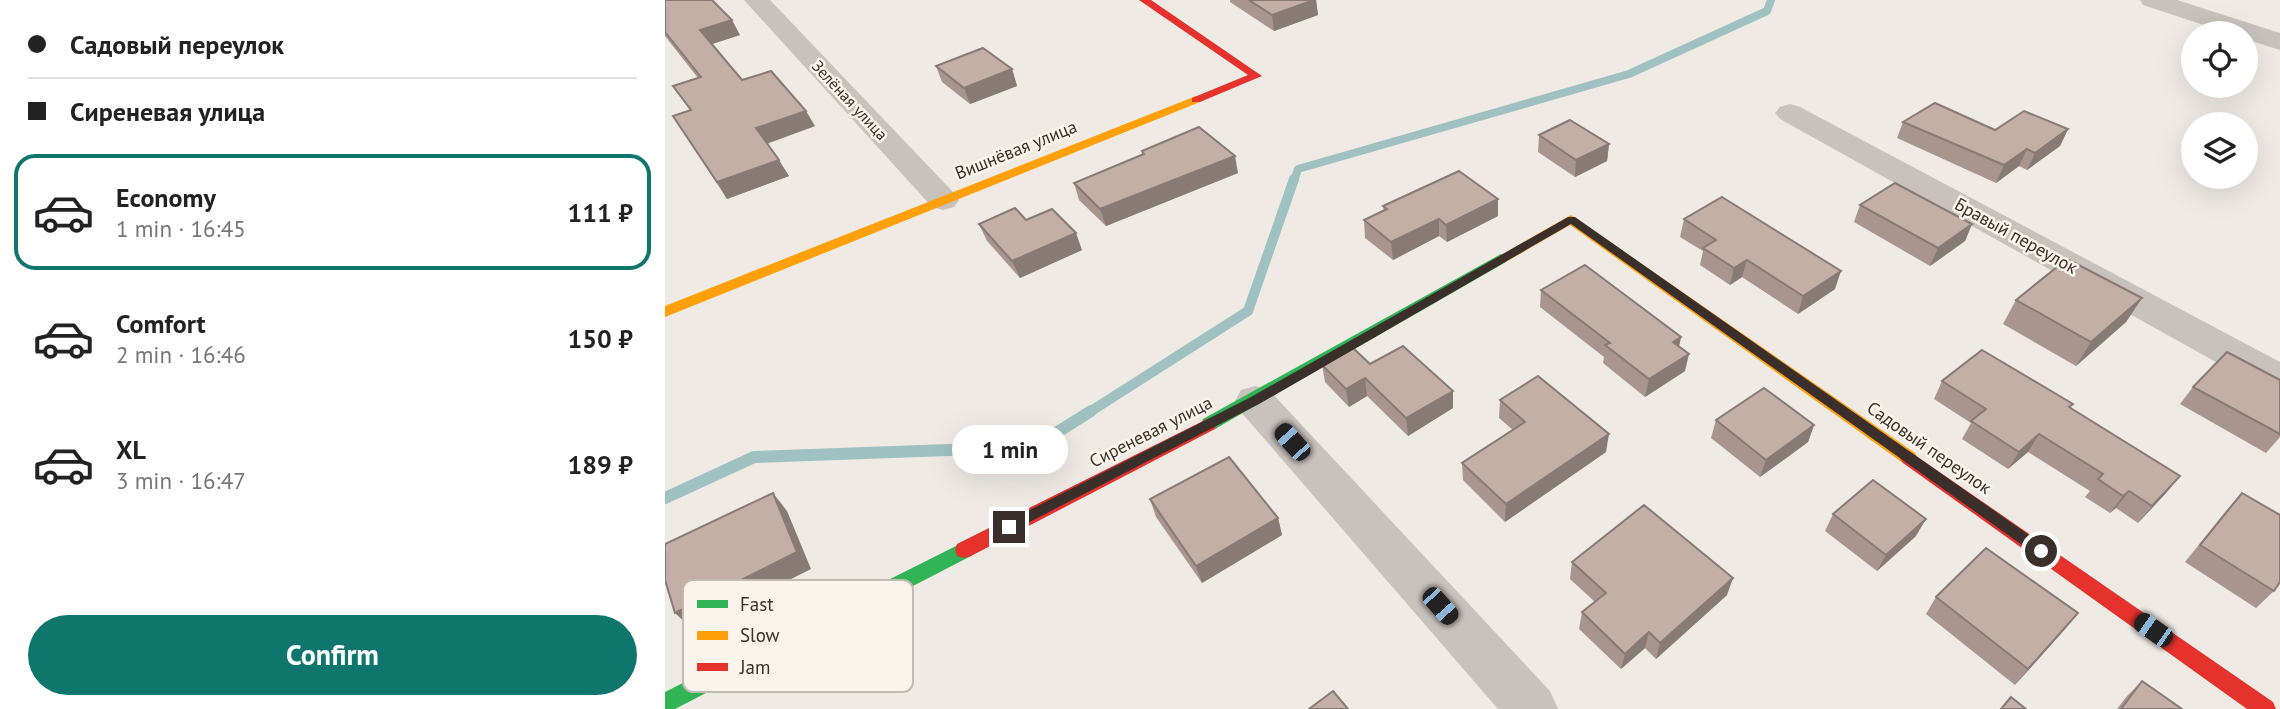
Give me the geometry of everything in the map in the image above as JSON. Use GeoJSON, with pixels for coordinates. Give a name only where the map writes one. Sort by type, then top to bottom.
{"type":"FeatureCollection","features":[{"type":"Feature","properties":{"kind":"street","name":"Зелёная улица"},"geometry":{"type":"LineString","coordinates":[[756,0],[943,200]]}},
{"type":"Feature","properties":{"kind":"street","name":"Вишнёвая улица"},"geometry":{"type":"LineString","coordinates":[[665,312],[1256,76],[1144,0]]}},
{"type":"Feature","properties":{"kind":"street"},"geometry":{"type":"LineString","coordinates":[[2152,0],[2280,42]]}},
{"type":"Feature","properties":{"kind":"street","name":"Бравый переулок"},"geometry":{"type":"LineString","coordinates":[[1790,113],[2280,380]]}},
{"type":"Feature","properties":{"kind":"street","name":"Сиреневая улица"},"geometry":{"type":"LineString","coordinates":[[905,580],[1255,401],[1571,219]]}},
{"type":"Feature","properties":{"kind":"street","name":"Садовый переулок"},"geometry":{"type":"LineString","coordinates":[[1571,219],[2265,709]]}},
{"type":"Feature","properties":{"kind":"street"},"geometry":{"type":"LineString","coordinates":[[1255,401],[1532,709]]}},
{"type":"Feature","properties":{"kind":"street","name":"Сиреневая улица"},"geometry":{"type":"LineString","coordinates":[[665,703],[686,692]]}},
{"type":"Feature","properties":{"kind":"building"},"geometry":{"type":"Polygon","coordinates":[[[665,0],[712,0],[732,20],[700,30],[742,80],[771,71],[806,111],[756,128],[779,160],[717,182],[673,116],[691,110],[673,86],[701,77],[665,32],[665,0]]]}},
{"type":"Feature","properties":{"kind":"building"},"geometry":{"type":"Polygon","coordinates":[[[1249,0],[1314,0],[1272,15],[1249,0]]]}},
{"type":"Feature","properties":{"kind":"building"},"geometry":{"type":"Polygon","coordinates":[[[983,48],[1012,69],[964,88],[936,66],[983,48]]]}},
{"type":"Feature","properties":{"kind":"building"},"geometry":{"type":"Polygon","coordinates":[[[1935,103],[1995,130],[2024,111],[2068,129],[2035,153],[2027,149],[2004,165],[1903,122],[1935,103]]]}},
{"type":"Feature","properties":{"kind":"building"},"geometry":{"type":"Polygon","coordinates":[[[1570,120],[1609,144],[1576,160],[1539,135],[1570,120]]]}},
{"type":"Feature","properties":{"kind":"building"},"geometry":{"type":"Polygon","coordinates":[[[1199,127],[1235,156],[1100,209],[1074,183],[1144,154],[1142,151],[1199,127]]]}},
{"type":"Feature","properties":{"kind":"building"},"geometry":{"type":"Polygon","coordinates":[[[1459,171],[1498,199],[1446,225],[1439,219],[1391,242],[1364,220],[1387,209],[1383,206],[1459,171]]]}},
{"type":"Feature","properties":{"kind":"building"},"geometry":{"type":"Polygon","coordinates":[[[1895,183],[1972,224],[1938,248],[1860,205],[1895,183]]]}},
{"type":"Feature","properties":{"kind":"building"},"geometry":{"type":"Polygon","coordinates":[[[1722,197],[1841,271],[1803,296],[1747,260],[1734,268],[1703,248],[1716,240],[1684,219],[1722,197]]]}},
{"type":"Feature","properties":{"kind":"building"},"geometry":{"type":"Polygon","coordinates":[[[1015,208],[1026,220],[1052,209],[1076,233],[1012,261],[979,224],[1015,208]]]}},
{"type":"Feature","properties":{"kind":"building"},"geometry":{"type":"Polygon","coordinates":[[[2067,259],[2142,298],[2091,342],[2016,300],[2067,259]]]}},
{"type":"Feature","properties":{"kind":"building"},"geometry":{"type":"Polygon","coordinates":[[[1585,265],[1681,337],[1673,342],[1689,354],[1649,379],[1605,345],[1610,343],[1541,290],[1585,265]]]}},
{"type":"Feature","properties":{"kind":"building"},"geometry":{"type":"Polygon","coordinates":[[[1403,346],[1453,391],[1406,418],[1365,378],[1346,389],[1322,365],[1352,347],[1370,364],[1403,346]]]}},
{"type":"Feature","properties":{"kind":"building"},"geometry":{"type":"Polygon","coordinates":[[[1982,350],[2073,404],[2069,407],[2180,476],[2152,506],[2129,491],[2123,496],[2098,479],[2103,474],[2039,434],[2019,452],[1971,421],[1986,409],[1942,381],[1982,350]]]}},
{"type":"Feature","properties":{"kind":"building"},"geometry":{"type":"Polygon","coordinates":[[[2227,352],[2280,380],[2280,434],[2193,387],[2227,352]]]}},
{"type":"Feature","properties":{"kind":"building"},"geometry":{"type":"Polygon","coordinates":[[[1538,376],[1609,434],[1506,504],[1462,463],[1525,422],[1500,400],[1538,376]]]}},
{"type":"Feature","properties":{"kind":"building"},"geometry":{"type":"Polygon","coordinates":[[[1764,388],[1814,425],[1766,460],[1716,420],[1764,388]]]}},
{"type":"Feature","properties":{"kind":"building"},"geometry":{"type":"Polygon","coordinates":[[[1229,457],[1278,518],[1196,566],[1150,499],[1229,457]]]}},
{"type":"Feature","properties":{"kind":"building"},"geometry":{"type":"Polygon","coordinates":[[[1873,480],[1926,519],[1886,555],[1833,514],[1873,480]]]}},
{"type":"Feature","properties":{"kind":"building"},"geometry":{"type":"Polygon","coordinates":[[[773,493],[797,552],[741,580],[683,580],[683,609],[675,613],[665,580],[665,544],[773,493]]]}},
{"type":"Feature","properties":{"kind":"building"},"geometry":{"type":"Polygon","coordinates":[[[2242,493],[2280,515],[2280,582],[2274,591],[2200,545],[2242,493]]]}},
{"type":"Feature","properties":{"kind":"building"},"geometry":{"type":"Polygon","coordinates":[[[1644,505],[1733,578],[1660,643],[1649,632],[1625,654],[1582,612],[1606,593],[1572,562],[1644,505]]]}},
{"type":"Feature","properties":{"kind":"building"},"geometry":{"type":"Polygon","coordinates":[[[1986,548],[2078,613],[2028,669],[1936,597],[1986,548]]]}},
{"type":"Feature","properties":{"kind":"building"},"geometry":{"type":"Polygon","coordinates":[[[2142,681],[2182,709],[2121,709],[2142,681]]]}},
{"type":"Feature","properties":{"kind":"building"},"geometry":{"type":"Polygon","coordinates":[[[1333,691],[1348,709],[1309,709],[1333,691]]]}},
{"type":"Feature","properties":{"kind":"building"},"geometry":{"type":"Polygon","coordinates":[[[2011,697],[2026,709],[2001,709],[2011,697]]]}},
{"type":"Feature","properties":{"kind":"waterway"},"geometry":{"type":"LineString","coordinates":[[1294,181],[1298,169],[1629,74],[1767,11],[1771,0]]}},
{"type":"Feature","properties":{"kind":"waterway"},"geometry":{"type":"LineString","coordinates":[[1088,413],[1248,311],[1294,179]]}},
{"type":"Feature","properties":{"kind":"waterway"},"geometry":{"type":"LineString","coordinates":[[665,498],[754,457],[1034,447],[1091,411]]}},
{"type":"Feature","properties":{"kind":"traffic: fast"},"geometry":{"type":"LineString","coordinates":[[1209,424],[1501,259]]}},
{"type":"Feature","properties":{"kind":"traffic: fast"},"geometry":{"type":"LineString","coordinates":[[905,580],[964,550]]}},
{"type":"Feature","properties":{"kind":"traffic: fast"},"geometry":{"type":"LineString","coordinates":[[665,703],[686,692]]}},
{"type":"Feature","properties":{"kind":"traffic: slow"},"geometry":{"type":"LineString","coordinates":[[665,312],[1196,100]]}},
{"type":"Feature","properties":{"kind":"traffic: slow"},"geometry":{"type":"LineString","coordinates":[[1501,259],[1571,219],[1909,458]]}},
{"type":"Feature","properties":{"kind":"traffic: jam"},"geometry":{"type":"LineString","coordinates":[[1144,0],[1256,76],[1196,100]]}},
{"type":"Feature","properties":{"kind":"traffic: jam"},"geometry":{"type":"LineString","coordinates":[[964,550],[1209,424]]}},
{"type":"Feature","properties":{"kind":"traffic: jam"},"geometry":{"type":"LineString","coordinates":[[1909,458],[2265,709]]}},
{"type":"Feature","properties":{"kind":"route"},"geometry":{"type":"LineString","coordinates":[[1009,527],[1255,401],[1571,219],[2041,551]]}}]}
